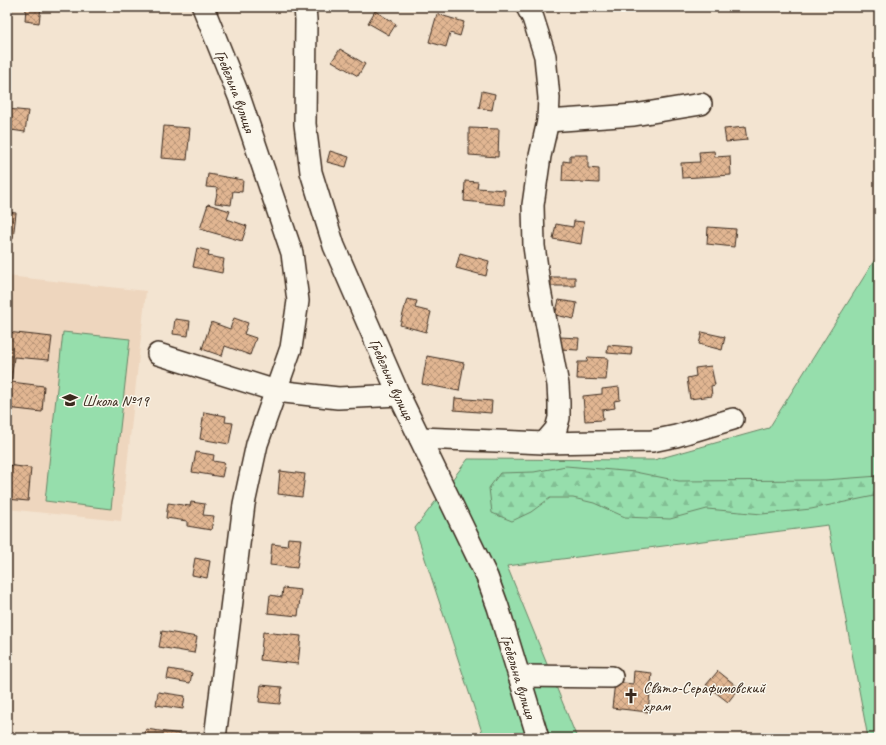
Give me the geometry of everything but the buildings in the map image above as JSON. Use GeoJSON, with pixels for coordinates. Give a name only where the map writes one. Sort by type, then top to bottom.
{"type":"FeatureCollection","features":[{"type":"Feature","properties":{"kind":"street","name":"Гребельна вулиця"},"geometry":{"type":"LineString","coordinates":[[204,7],[240,100],[292,253],[298,301],[291,348],[257,444],[244,504],[215,738]]}},
{"type":"Feature","properties":{"kind":"street","name":"Гребельна вулиця"},"geometry":{"type":"LineString","coordinates":[[305,7],[305,124],[311,172],[334,246],[399,395],[487,577],[498,607],[538,738]]}},
{"type":"Feature","properties":{"kind":"street"},"geometry":{"type":"LineString","coordinates":[[527,7],[544,56],[548,98],[548,121],[540,156],[533,205],[534,246],[540,290],[558,385],[559,418],[556,429],[544,443]]}},
{"type":"Feature","properties":{"kind":"street"},"geometry":{"type":"LineString","coordinates":[[548,121],[634,115],[701,104]]}},
{"type":"Feature","properties":{"kind":"street"},"geometry":{"type":"LineString","coordinates":[[158,354],[276,391],[338,398],[399,395]]}},
{"type":"Feature","properties":{"kind":"street"},"geometry":{"type":"LineString","coordinates":[[420,438],[544,443],[652,441],[676,436],[733,419]]}},
{"type":"Feature","properties":{"kind":"street"},"geometry":{"type":"LineString","coordinates":[[519,676],[612,677]]}},
{"type":"Feature","properties":{"kind":"shaded area","name":"Школа №19"},"geometry":{"type":"Polygon","coordinates":[[[7,276],[146,291],[121,521],[7,509],[7,276]]]}},
{"type":"Feature","properties":{"kind":"green space"},"geometry":{"type":"Polygon","coordinates":[[[879,253],[879,738],[868,738],[828,525],[507,566],[577,738],[484,738],[415,528],[468,459],[654,460],[769,428],[879,253]]]}},
{"type":"Feature","properties":{"kind":"green space"},"geometry":{"type":"Polygon","coordinates":[[[63,332],[130,339],[111,509],[45,501],[63,332]]]}},
{"type":"Feature","properties":{"kind":"green space"},"geometry":{"type":"Polygon","coordinates":[[[566,466],[635,472],[679,481],[825,480],[879,476],[879,495],[811,509],[762,514],[707,509],[670,519],[625,517],[594,503],[573,498],[550,498],[531,512],[512,521],[492,513],[489,488],[500,473],[534,472],[566,466]]]}},
{"type":"Feature","properties":{"kind":"place","name":"Школа №19"},"geometry":{"type":"Point","coordinates":[70,400]}},
{"type":"Feature","properties":{"kind":"place","name":"Свято-Серафимовский храм"},"geometry":{"type":"Point","coordinates":[631,696]}}]}
